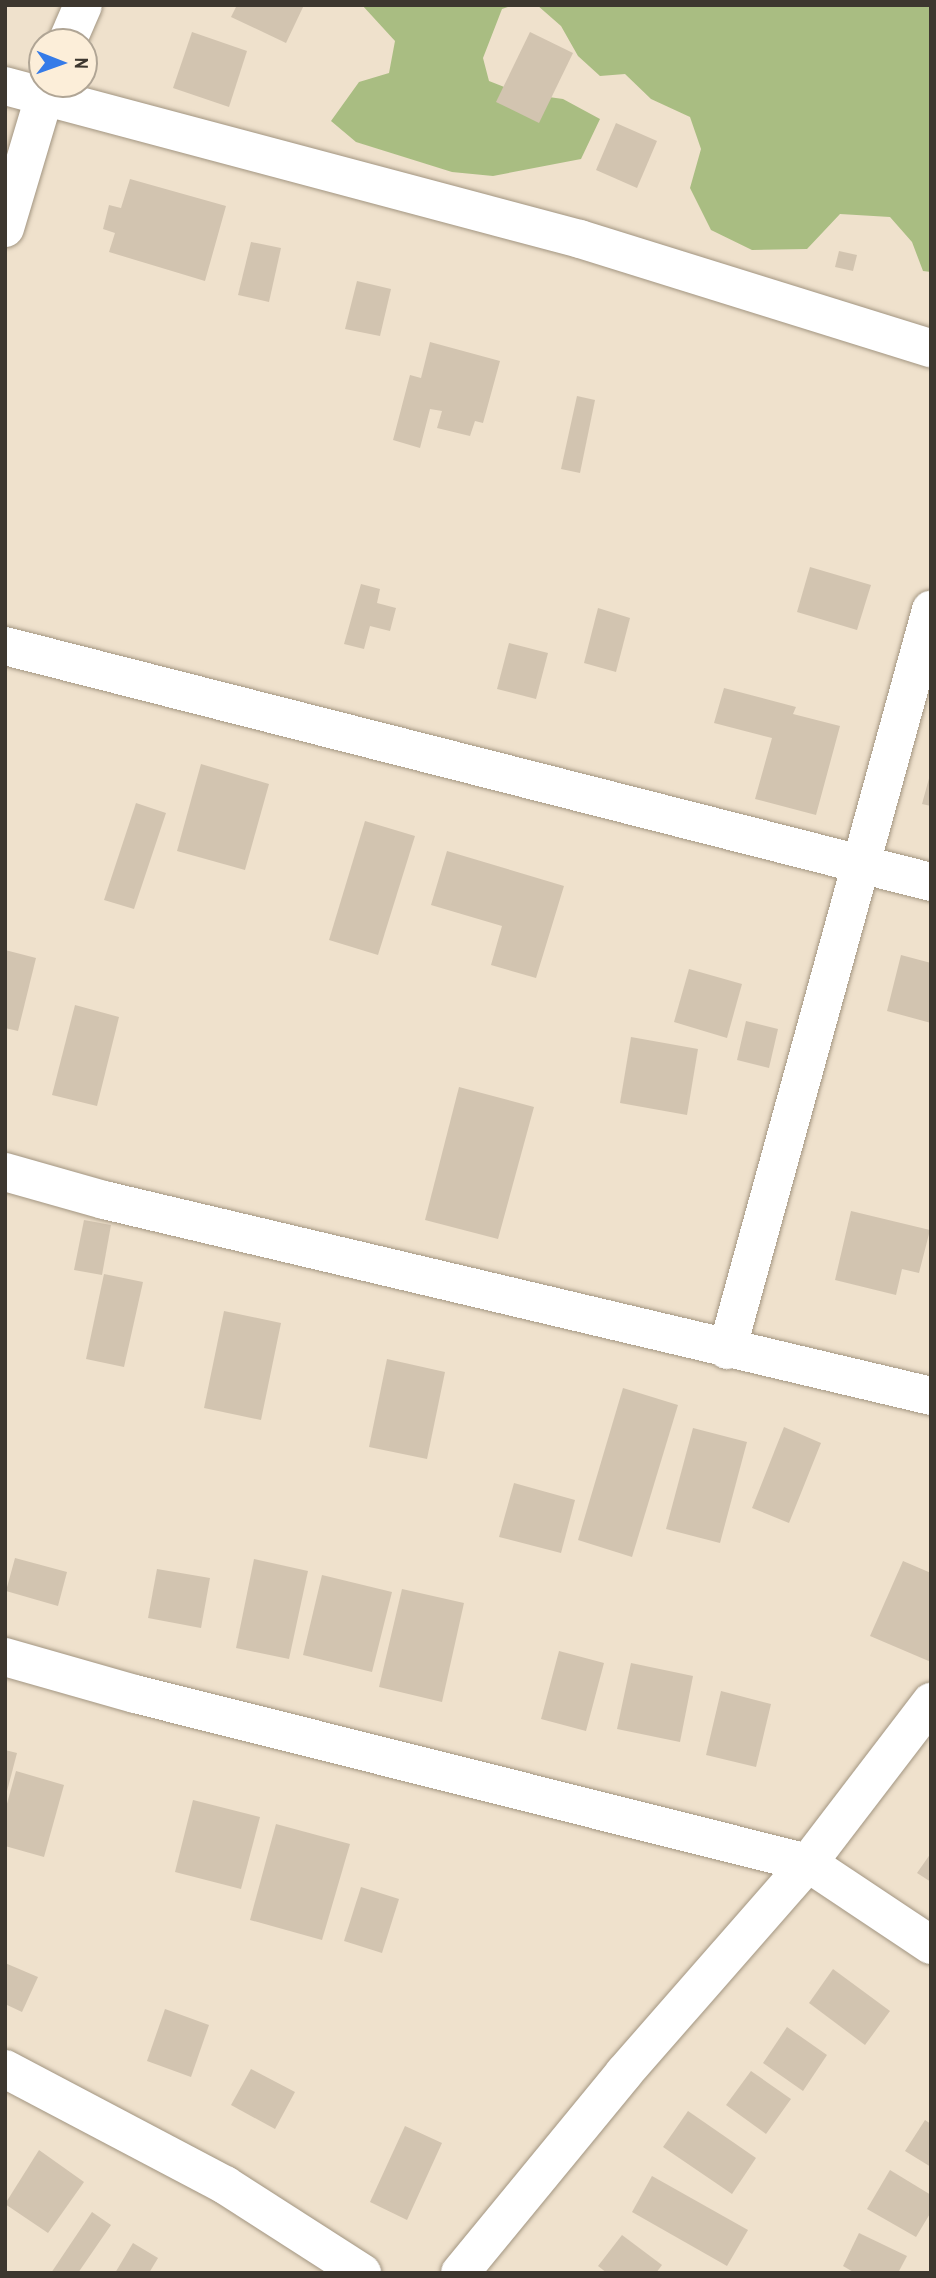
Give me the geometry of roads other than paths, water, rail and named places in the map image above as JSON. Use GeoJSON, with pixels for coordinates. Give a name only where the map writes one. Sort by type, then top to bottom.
{"type":"FeatureCollection","features":[{"type":"Feature","properties":{"kind":"street"},"geometry":{"type":"LineString","coordinates":[[73,28],[83,5]]}},
{"type":"Feature","properties":{"kind":"street"},"geometry":{"type":"LineString","coordinates":[[5,86],[28,88]]}},
{"type":"Feature","properties":{"kind":"street"},"geometry":{"type":"LineString","coordinates":[[5,228],[43,98]]}},
{"type":"Feature","properties":{"kind":"street"},"geometry":{"type":"LineString","coordinates":[[78,98],[580,239],[931,348]]}},
{"type":"Feature","properties":{"kind":"street"},"geometry":{"type":"LineString","coordinates":[[727,1350],[859,863],[931,610]]}},
{"type":"Feature","properties":{"kind":"street"},"geometry":{"type":"LineString","coordinates":[[5,646],[931,882]]}},
{"type":"Feature","properties":{"kind":"street"},"geometry":{"type":"LineString","coordinates":[[5,1171],[104,1200],[537,1300],[727,1350],[931,1396]]}},
{"type":"Feature","properties":{"kind":"street"},"geometry":{"type":"LineString","coordinates":[[5,1657],[135,1694],[808,1863],[931,1945]]}},
{"type":"Feature","properties":{"kind":"street"},"geometry":{"type":"LineString","coordinates":[[460,2273],[624,2073],[808,1863],[931,1702]]}},
{"type":"Feature","properties":{"kind":"street"},"geometry":{"type":"LineString","coordinates":[[5,2069],[225,2185],[362,2273]]}}]}
